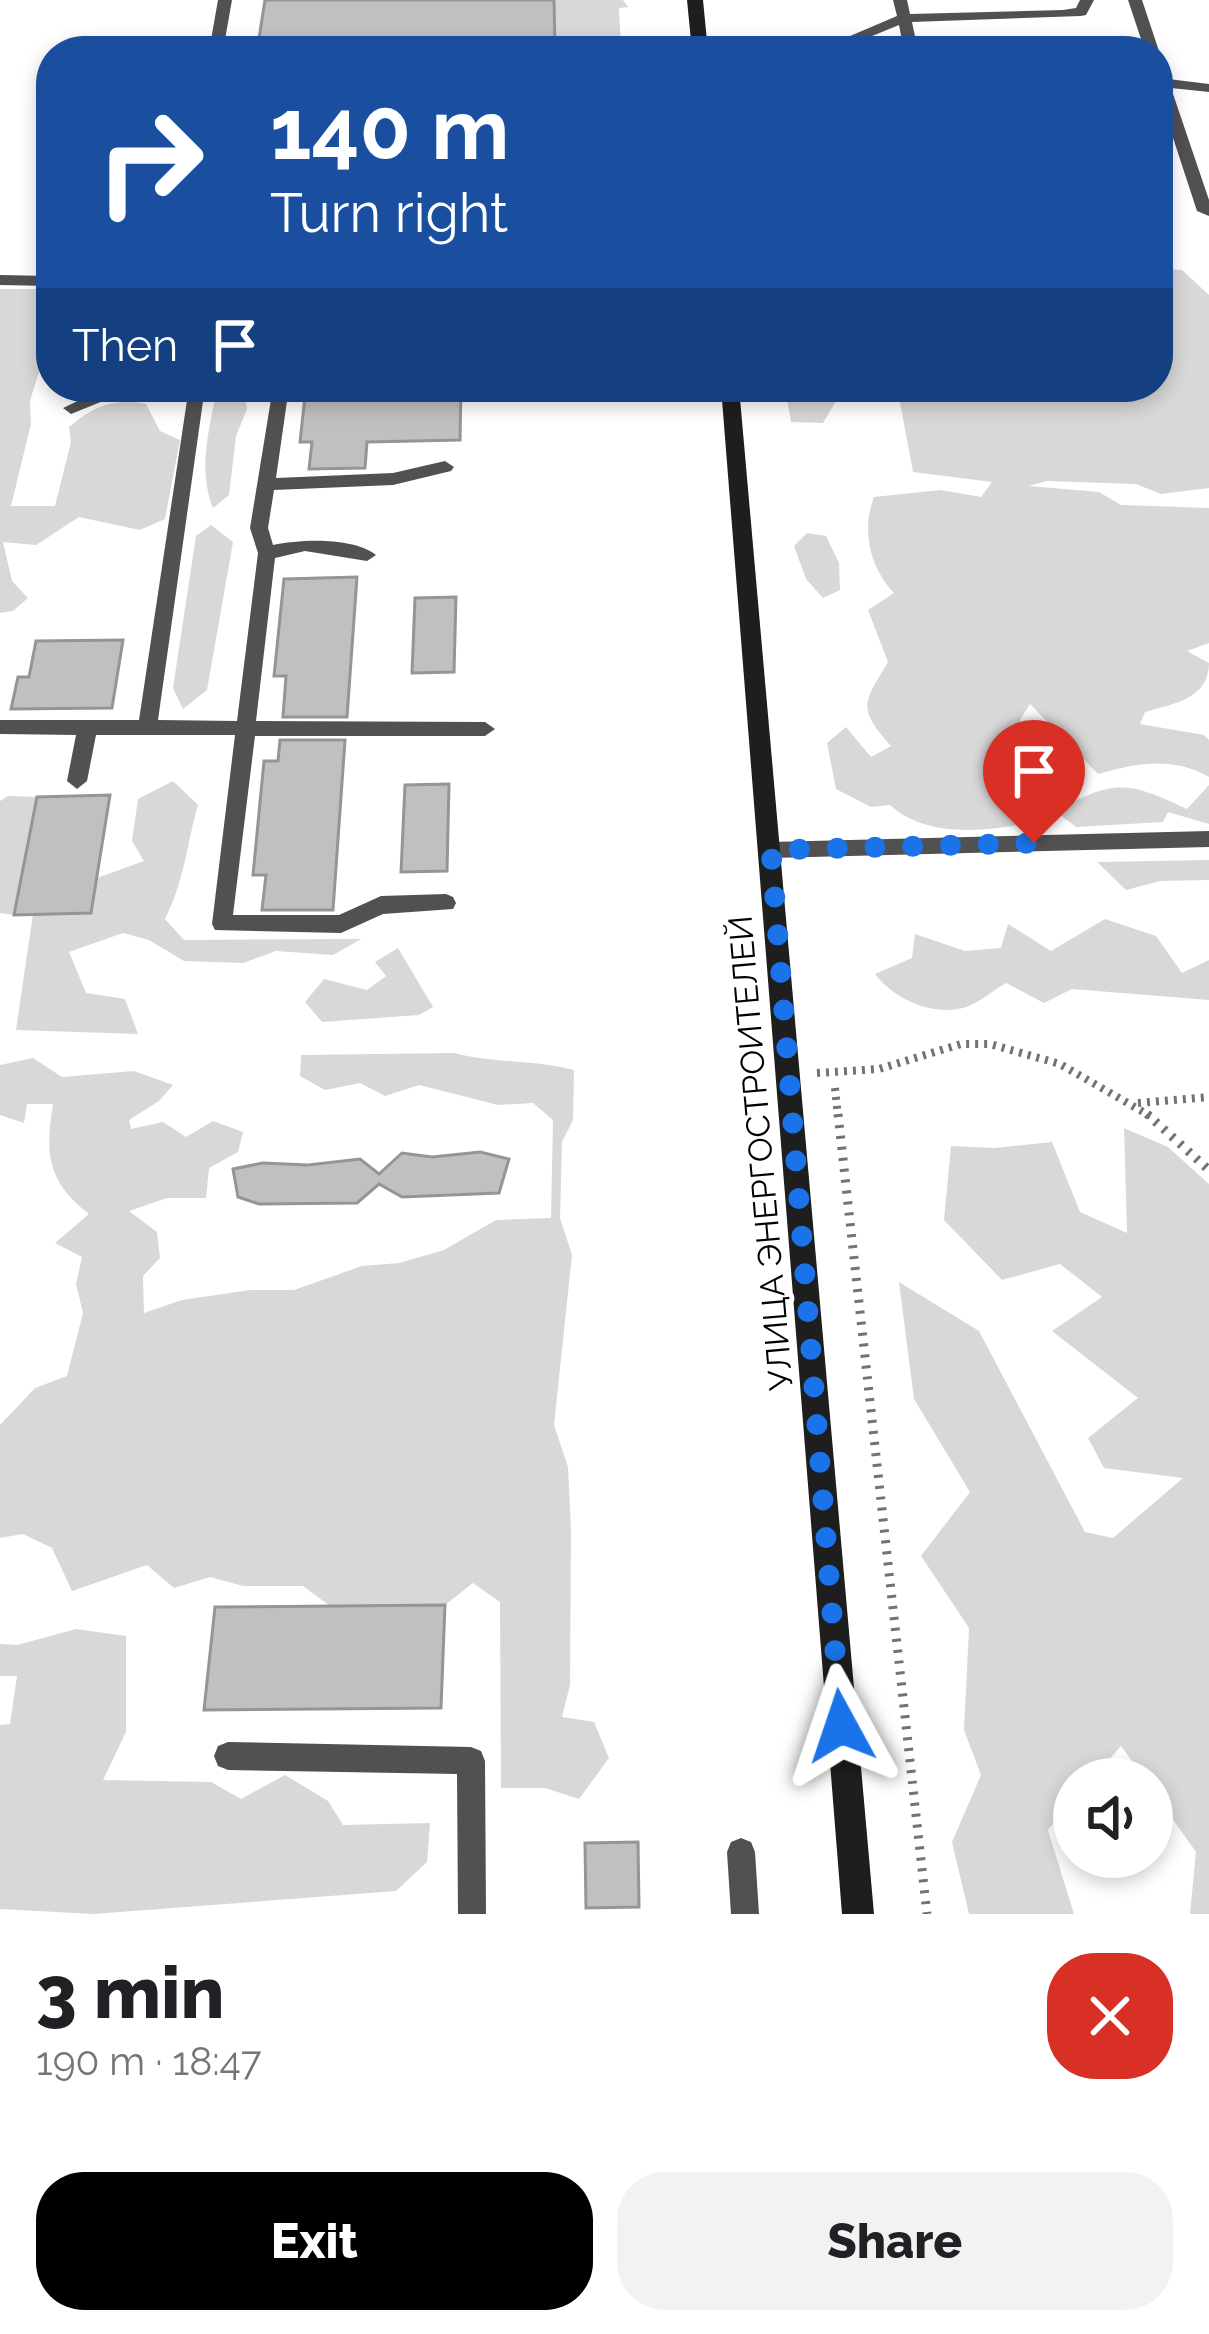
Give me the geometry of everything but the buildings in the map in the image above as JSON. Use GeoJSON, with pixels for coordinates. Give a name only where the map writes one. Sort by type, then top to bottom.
{"type":"FeatureCollection","features":[{"type":"Feature","properties":{"kind":"main road"},"geometry":{"type":"LineString","coordinates":[[695,0],[700,36]]}},
{"type":"Feature","properties":{"kind":"main road","name":"УЛИЦА ЭНЕРГОСТРОИТЕЛЕЙ"},"geometry":{"type":"LineString","coordinates":[[731,402],[858,1914]]}},
{"type":"Feature","properties":{"kind":"lane"},"geometry":{"type":"LineString","coordinates":[[219,36],[225,0]]}},
{"type":"Feature","properties":{"kind":"lane"},"geometry":{"type":"LineString","coordinates":[[900,0],[908,36]]}},
{"type":"Feature","properties":{"kind":"lane"},"geometry":{"type":"LineString","coordinates":[[864,36],[904,18],[1025,8],[1081,12],[1087,0]]}},
{"type":"Feature","properties":{"kind":"lane"},"geometry":{"type":"LineString","coordinates":[[1135,0],[1147,36]]}},
{"type":"Feature","properties":{"kind":"lane"},"geometry":{"type":"LineString","coordinates":[[1173,79],[1209,88]]}},
{"type":"Feature","properties":{"kind":"lane"},"geometry":{"type":"LineString","coordinates":[[1173,115],[1205,211],[1209,211]]}},
{"type":"Feature","properties":{"kind":"lane"},"geometry":{"type":"LineString","coordinates":[[0,280],[36,281]]}},
{"type":"Feature","properties":{"kind":"lane"},"geometry":{"type":"LineString","coordinates":[[71,408],[86,402]]}},
{"type":"Feature","properties":{"kind":"lane"},"geometry":{"type":"LineString","coordinates":[[148,724],[195,402]]}},
{"type":"Feature","properties":{"kind":"lane"},"geometry":{"type":"LineString","coordinates":[[279,402],[259,528],[267,553],[222,924],[341,924],[381,904],[446,903]]}},
{"type":"Feature","properties":{"kind":"lane"},"geometry":{"type":"LineString","coordinates":[[266,484],[393,479],[446,466]]}},
{"type":"Feature","properties":{"kind":"lane"},"geometry":{"type":"LineString","coordinates":[[267,553],[305,545],[367,555]]}},
{"type":"Feature","properties":{"kind":"lane"},"geometry":{"type":"LineString","coordinates":[[0,727],[148,724],[485,729]]}},
{"type":"Feature","properties":{"kind":"lane"},"geometry":{"type":"LineString","coordinates":[[77,781],[88,725]]}},
{"type":"Feature","properties":{"kind":"lane"},"geometry":{"type":"LineString","coordinates":[[771,850],[1209,839]]}},
{"type":"Feature","properties":{"kind":"lane"},"geometry":{"type":"LineString","coordinates":[[228,1756],[471,1761],[472,1914]]}},
{"type":"Feature","properties":{"kind":"lane"},"geometry":{"type":"LineString","coordinates":[[741,1852],[745,1914]]}},
{"type":"Feature","properties":{"kind":"path"},"geometry":{"type":"LineString","coordinates":[[790,1075],[895,1066],[962,1044],[1028,1051],[1137,1103],[1193,1148],[1209,1170]]}},
{"type":"Feature","properties":{"kind":"path"},"geometry":{"type":"LineString","coordinates":[[835,1088],[927,1914]]}},
{"type":"Feature","properties":{"kind":"path"},"geometry":{"type":"LineString","coordinates":[[1137,1103],[1209,1097]]}},
{"type":"Feature","properties":{"kind":"shaded area"},"geometry":{"type":"Polygon","coordinates":[[[554,0],[623,0],[628,7],[619,8],[621,36],[555,36],[554,0]]]}},
{"type":"Feature","properties":{"kind":"shaded area"},"geometry":{"type":"Polygon","coordinates":[[[1173,269],[1182,270],[1209,295],[1209,488],[1161,494],[1136,484],[1047,481],[1029,486],[1099,492],[1121,505],[1209,508],[1209,643],[1187,651],[1209,663],[1207,675],[1196,692],[1145,712],[1140,724],[1204,735],[1209,740],[1209,777],[1182,766],[1154,764],[1098,774],[1030,704],[1020,720],[1040,781],[1033,822],[978,830],[939,828],[904,816],[890,805],[871,807],[836,789],[827,743],[846,727],[871,757],[891,746],[873,723],[867,706],[888,662],[868,610],[894,593],[870,548],[868,523],[874,497],[940,490],[981,497],[992,482],[913,472],[900,402],[1173,402],[1173,269]]]}},
{"type":"Feature","properties":{"kind":"shaded area"},"geometry":{"type":"Polygon","coordinates":[[[0,289],[36,289],[36,382],[11,506],[55,506],[71,442],[69,427],[105,405],[146,404],[160,431],[180,440],[165,519],[140,530],[79,517],[36,545],[3,542],[12,581],[28,598],[13,611],[0,613],[0,289]]]}},
{"type":"Feature","properties":{"kind":"shaded area"},"geometry":{"type":"Polygon","coordinates":[[[214,402],[246,402],[236,436],[229,495],[213,508],[205,463],[214,402]]]}},
{"type":"Feature","properties":{"kind":"shaded area"},"geometry":{"type":"Polygon","coordinates":[[[788,402],[835,402],[823,423],[791,422],[788,402]]]}},
{"type":"Feature","properties":{"kind":"shaded area"},"geometry":{"type":"Polygon","coordinates":[[[211,525],[233,542],[207,690],[183,709],[173,688],[196,536],[211,525]]]}},
{"type":"Feature","properties":{"kind":"shaded area"},"geometry":{"type":"Polygon","coordinates":[[[807,533],[826,536],[839,563],[840,590],[823,598],[806,579],[794,546],[807,533]]]}},
{"type":"Feature","properties":{"kind":"shaded area"},"geometry":{"type":"Polygon","coordinates":[[[173,781],[198,805],[165,919],[184,940],[361,939],[333,955],[276,951],[243,963],[184,961],[149,940],[123,933],[69,952],[86,993],[125,999],[138,1034],[16,1030],[33,914],[91,913],[97,878],[144,861],[132,841],[138,799],[173,781]]]}},
{"type":"Feature","properties":{"kind":"shaded area"},"geometry":{"type":"Polygon","coordinates":[[[1209,785],[1209,824],[1168,812],[1163,822],[1076,827],[1055,811],[1092,794],[1120,788],[1149,793],[1187,809],[1209,785]]]}},
{"type":"Feature","properties":{"kind":"shaded area"},"geometry":{"type":"Polygon","coordinates":[[[8,796],[37,797],[14,915],[0,913],[0,801],[8,796]]]}},
{"type":"Feature","properties":{"kind":"shaded area"},"geometry":{"type":"Polygon","coordinates":[[[1209,860],[1209,880],[1160,881],[1126,890],[1097,862],[1209,860]]]}},
{"type":"Feature","properties":{"kind":"shaded area"},"geometry":{"type":"Polygon","coordinates":[[[1105,919],[1156,936],[1182,973],[1209,960],[1209,1000],[1072,989],[1044,1003],[1006,983],[979,1001],[950,1010],[925,1007],[902,997],[875,974],[912,958],[915,934],[965,951],[1001,948],[1008,924],[1051,951],[1105,919]]]}},
{"type":"Feature","properties":{"kind":"shaded area"},"geometry":{"type":"Polygon","coordinates":[[[398,948],[433,1007],[419,1015],[322,1022],[305,1002],[324,979],[367,990],[386,976],[375,962],[398,948]]]}},
{"type":"Feature","properties":{"kind":"shaded area"},"geometry":{"type":"Polygon","coordinates":[[[454,1053],[574,1070],[573,1120],[562,1142],[560,1218],[572,1255],[554,1425],[568,1467],[571,1529],[570,1685],[562,1717],[594,1722],[609,1758],[579,1799],[545,1788],[501,1788],[500,1602],[473,1583],[445,1605],[330,1606],[303,1586],[243,1586],[210,1577],[174,1588],[147,1565],[72,1591],[52,1548],[23,1534],[0,1538],[0,1425],[35,1388],[67,1376],[83,1313],[76,1284],[82,1257],[55,1243],[89,1214],[65,1190],[52,1165],[53,1104],[27,1104],[24,1123],[0,1115],[0,1065],[33,1058],[62,1077],[134,1071],[173,1085],[159,1101],[129,1120],[131,1129],[163,1122],[186,1137],[213,1121],[243,1132],[238,1152],[209,1168],[206,1198],[167,1198],[129,1211],[157,1232],[160,1258],[143,1276],[144,1313],[182,1300],[250,1290],[294,1290],[362,1266],[399,1263],[444,1250],[496,1220],[551,1218],[553,1120],[533,1103],[498,1105],[419,1085],[385,1096],[360,1083],[325,1090],[300,1076],[301,1055],[454,1053]]]}},
{"type":"Feature","properties":{"kind":"shaded area"},"geometry":{"type":"Polygon","coordinates":[[[1124,1128],[1168,1147],[1209,1184],[1209,1914],[1190,1914],[1196,1852],[1173,1820],[1173,1758],[1130,1758],[1121,1746],[1110,1758],[1053,1758],[1053,1824],[1048,1830],[1053,1878],[1063,1878],[1074,1914],[969,1914],[952,1842],[981,1775],[964,1730],[969,1628],[921,1556],[970,1492],[914,1399],[899,1282],[979,1331],[1085,1532],[1113,1538],[1183,1478],[1104,1468],[1088,1438],[1138,1398],[1052,1331],[1102,1297],[1060,1264],[1002,1280],[944,1220],[951,1146],[994,1148],[1052,1142],[1080,1212],[1127,1233],[1124,1128]]]}},
{"type":"Feature","properties":{"kind":"shaded area"},"geometry":{"type":"Polygon","coordinates":[[[76,1629],[126,1636],[126,1732],[103,1780],[211,1782],[241,1799],[285,1775],[328,1801],[343,1825],[430,1823],[427,1862],[396,1891],[93,1914],[0,1909],[0,1725],[10,1724],[17,1676],[0,1676],[0,1644],[17,1645],[76,1629]]]}},
{"type":"Feature","properties":{"kind":"route"},"geometry":{"type":"LineString","coordinates":[[841,1726],[771,850],[1034,843]]}}]}
